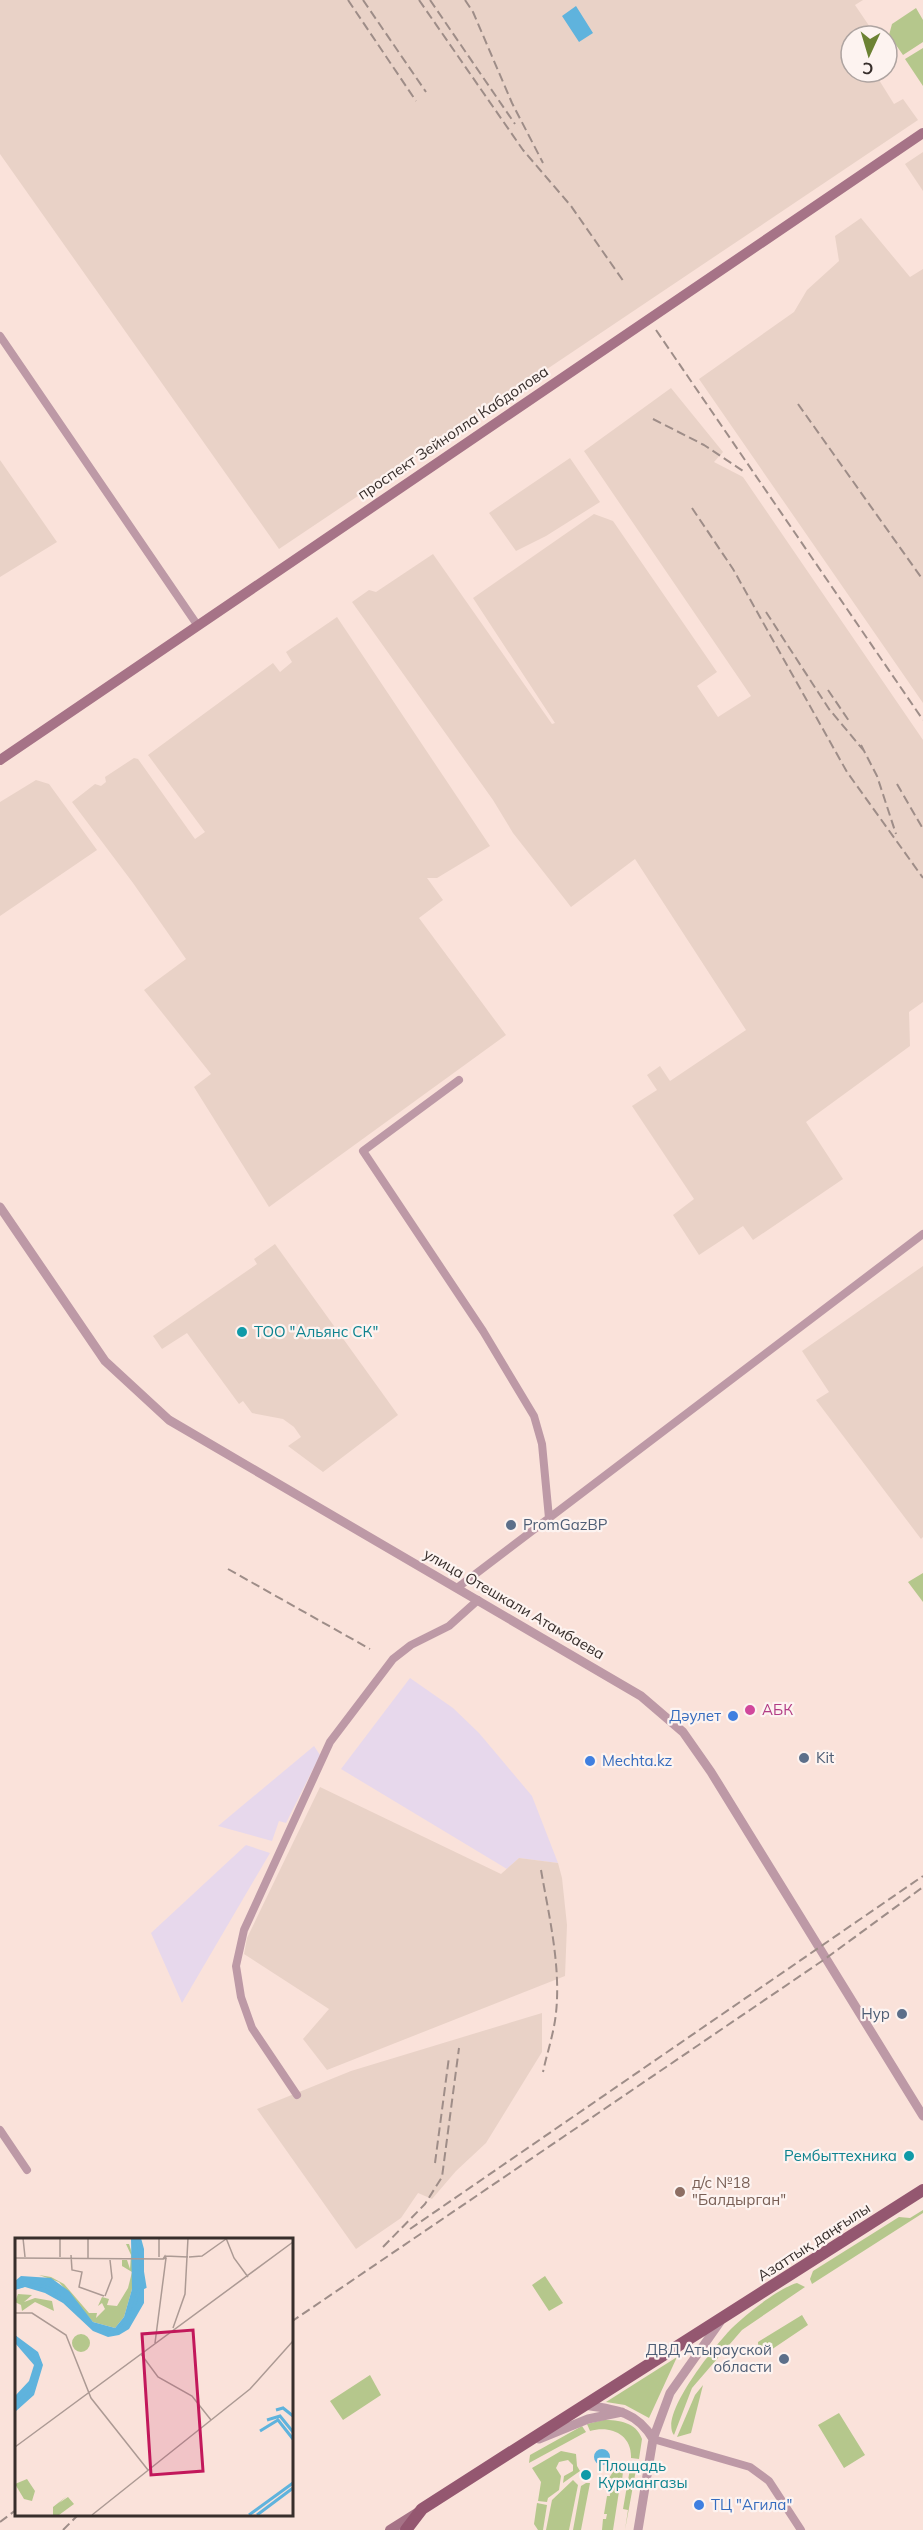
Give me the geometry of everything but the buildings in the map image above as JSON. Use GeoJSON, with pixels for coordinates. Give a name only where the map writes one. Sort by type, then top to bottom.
{"type":"FeatureCollection","features":[{"type":"Feature","properties":{"kind":"main road","name":"проспект Зейнолла Кабдолова"},"geometry":{"type":"LineString","coordinates":[[0,760],[923,133]]}},
{"type":"Feature","properties":{"kind":"main road","name":"Азаттық даңғылы"},"geometry":{"type":"LineString","coordinates":[[406,2530],[423,2509],[923,2190]]}},
{"type":"Feature","properties":{"kind":"main road"},"geometry":{"type":"LineString","coordinates":[[390,2530],[423,2509]]}},
{"type":"Feature","properties":{"kind":"street"},"geometry":{"type":"LineString","coordinates":[[0,336],[198,626]]}},
{"type":"Feature","properties":{"kind":"street"},"geometry":{"type":"LineString","coordinates":[[459,1080],[363,1151],[483,1331],[534,1416],[542,1444],[549,1518]]}},
{"type":"Feature","properties":{"kind":"street","name":"улица Отешкали Атамбаева"},"geometry":{"type":"LineString","coordinates":[[0,1207],[105,1362],[169,1420],[641,1696],[683,1732],[707,1766],[923,2116]]}},
{"type":"Feature","properties":{"kind":"street"},"geometry":{"type":"LineString","coordinates":[[457,1588],[923,1234]]}},
{"type":"Feature","properties":{"kind":"street"},"geometry":{"type":"LineString","coordinates":[[297,2095],[252,2028],[241,1997],[236,1966],[244,1930],[330,1742],[393,1659],[411,1645],[449,1626],[478,1600]]}},
{"type":"Feature","properties":{"kind":"street"},"geometry":{"type":"LineString","coordinates":[[0,2130],[27,2170]]}},
{"type":"Feature","properties":{"kind":"street"},"geometry":{"type":"LineString","coordinates":[[638,2530],[653,2439],[670,2393],[722,2320]]}},
{"type":"Feature","properties":{"kind":"street"},"geometry":{"type":"LineString","coordinates":[[584,2405],[622,2412],[644,2424],[653,2439],[750,2467],[769,2481],[801,2530]]}},
{"type":"Feature","properties":{"kind":"street"},"geometry":{"type":"LineString","coordinates":[[517,2448],[588,2420],[622,2412]]}},
{"type":"Feature","properties":{"kind":"shaded area"},"geometry":{"type":"Polygon","coordinates":[[[0,0],[863,0],[855,5],[868,24],[839,24],[839,84],[882,84],[894,104],[903,99],[918,120],[279,549],[0,154],[0,0]]]}},
{"type":"Feature","properties":{"kind":"shaded area"},"geometry":{"type":"Polygon","coordinates":[[[923,152],[923,191],[905,164],[923,152]]]}},
{"type":"Feature","properties":{"kind":"shaded area"},"geometry":{"type":"Polygon","coordinates":[[[861,218],[910,277],[923,269],[923,703],[699,379],[794,312],[807,290],[839,261],[835,236],[861,218]]]}},
{"type":"Feature","properties":{"kind":"shaded area"},"geometry":{"type":"Polygon","coordinates":[[[671,388],[723,452],[714,462],[743,477],[923,740],[923,1002],[909,1012],[910,1046],[806,1122],[843,1179],[753,1240],[743,1226],[699,1255],[673,1215],[694,1199],[632,1106],[657,1090],[647,1075],[660,1066],[670,1081],[746,1030],[635,859],[571,907],[513,833],[493,800],[352,602],[369,590],[376,592],[433,554],[552,724],[555,723],[473,598],[594,514],[613,521],[717,672],[697,686],[718,717],[751,696],[584,451],[671,388]]]}},
{"type":"Feature","properties":{"kind":"shaded area"},"geometry":{"type":"Polygon","coordinates":[[[570,458],[600,502],[546,536],[516,551],[489,513],[570,458]]]}},
{"type":"Feature","properties":{"kind":"shaded area"},"geometry":{"type":"Polygon","coordinates":[[[0,460],[57,542],[0,577],[0,460]]]}},
{"type":"Feature","properties":{"kind":"shaded area"},"geometry":{"type":"Polygon","coordinates":[[[337,617],[490,846],[437,878],[427,878],[443,900],[419,918],[506,1035],[269,1207],[194,1087],[211,1074],[144,990],[186,959],[72,802],[95,784],[101,786],[106,782],[105,777],[134,758],[138,759],[195,839],[205,832],[148,755],[273,663],[280,672],[292,662],[286,652],[337,617]]]}},
{"type":"Feature","properties":{"kind":"shaded area"},"geometry":{"type":"Polygon","coordinates":[[[36,780],[49,784],[97,850],[0,916],[0,802],[36,780]]]}},
{"type":"Feature","properties":{"kind":"shaded area"},"geometry":{"type":"Polygon","coordinates":[[[275,1244],[398,1415],[323,1472],[288,1446],[301,1437],[294,1427],[283,1419],[252,1413],[243,1401],[239,1404],[187,1333],[162,1349],[153,1336],[257,1264],[254,1259],[275,1244]]]}},
{"type":"Feature","properties":{"kind":"shaded area"},"geometry":{"type":"Polygon","coordinates":[[[923,1266],[923,1537],[921,1539],[816,1400],[829,1392],[802,1351],[923,1266]]]}},
{"type":"Feature","properties":{"kind":"shaded area"},"geometry":{"type":"Polygon","coordinates":[[[410,1678],[453,1708],[479,1733],[532,1796],[558,1863],[519,1858],[507,1869],[341,1769],[410,1678]]]}},
{"type":"Feature","properties":{"kind":"shaded area"},"geometry":{"type":"Polygon","coordinates":[[[314,1746],[320,1755],[286,1823],[279,1821],[272,1841],[218,1826],[314,1746]]]}},
{"type":"Feature","properties":{"kind":"shaded area"},"geometry":{"type":"Polygon","coordinates":[[[320,1787],[501,1874],[519,1858],[558,1863],[562,1878],[567,1925],[565,1976],[327,2070],[303,2039],[329,2009],[244,1954],[247,1938],[320,1787]]]}},
{"type":"Feature","properties":{"kind":"shaded area"},"geometry":{"type":"Polygon","coordinates":[[[246,1845],[270,1853],[182,2003],[151,1933],[246,1845]]]}},
{"type":"Feature","properties":{"kind":"shaded area"},"geometry":{"type":"Polygon","coordinates":[[[542,2013],[542,2052],[486,2143],[456,2171],[432,2199],[418,2193],[401,2218],[356,2249],[257,2109],[351,2071],[542,2013]]]}},
{"type":"Feature","properties":{"kind":"green space"},"geometry":{"type":"Polygon","coordinates":[[[916,8],[923,20],[923,42],[903,55],[899,49],[899,24],[892,24],[916,8]]]}},
{"type":"Feature","properties":{"kind":"green space"},"geometry":{"type":"Polygon","coordinates":[[[923,48],[923,86],[905,59],[923,48]]]}},
{"type":"Feature","properties":{"kind":"green space"},"geometry":{"type":"Polygon","coordinates":[[[923,1573],[923,1602],[908,1582],[923,1573]]]}},
{"type":"Feature","properties":{"kind":"green space"},"geometry":{"type":"Polygon","coordinates":[[[923,2210],[923,2213],[812,2284],[810,2279],[813,2271],[899,2217],[910,2218],[923,2210]]]}},
{"type":"Feature","properties":{"kind":"green space"},"geometry":{"type":"Polygon","coordinates":[[[545,2276],[563,2303],[549,2311],[532,2285],[545,2276]]]}},
{"type":"Feature","properties":{"kind":"green space"},"geometry":{"type":"Polygon","coordinates":[[[797,2283],[805,2287],[742,2330],[692,2388],[674,2435],[671,2425],[681,2396],[714,2348],[754,2309],[781,2290],[797,2283]]]}},
{"type":"Feature","properties":{"kind":"green space"},"geometry":{"type":"Polygon","coordinates":[[[802,2315],[808,2325],[762,2356],[758,2351],[758,2342],[802,2315]]]}},
{"type":"Feature","properties":{"kind":"green space"},"geometry":{"type":"Polygon","coordinates":[[[677,2357],[649,2418],[625,2405],[606,2402],[677,2357]]]}},
{"type":"Feature","properties":{"kind":"green space"},"geometry":{"type":"Polygon","coordinates":[[[370,2375],[381,2395],[343,2420],[330,2401],[370,2375]]]}},
{"type":"Feature","properties":{"kind":"green space"},"geometry":{"type":"Polygon","coordinates":[[[703,2385],[691,2433],[677,2437],[695,2395],[703,2385]]]}},
{"type":"Feature","properties":{"kind":"green space"},"geometry":{"type":"Polygon","coordinates":[[[839,2413],[865,2455],[844,2468],[818,2425],[839,2413]]]}},
{"type":"Feature","properties":{"kind":"green space"},"geometry":{"type":"Polygon","coordinates":[[[603,2420],[626,2423],[636,2429],[642,2439],[639,2459],[631,2458],[628,2443],[618,2433],[605,2429],[590,2431],[587,2424],[603,2420]]]}},
{"type":"Feature","properties":{"kind":"green space"},"geometry":{"type":"Polygon","coordinates":[[[582,2426],[586,2432],[529,2463],[530,2455],[582,2426]]]}},
{"type":"Feature","properties":{"kind":"green space"},"geometry":{"type":"Polygon","coordinates":[[[561,2451],[576,2454],[580,2471],[563,2483],[564,2476],[573,2471],[573,2465],[568,2460],[559,2462],[556,2468],[561,2476],[559,2490],[548,2498],[547,2502],[538,2501],[541,2482],[532,2468],[561,2451]]]}},
{"type":"Feature","properties":{"kind":"green space"},"geometry":{"type":"Polygon","coordinates":[[[619,2463],[624,2464],[622,2480],[609,2478],[619,2463]]]}},
{"type":"Feature","properties":{"kind":"green space"},"geometry":{"type":"Polygon","coordinates":[[[631,2463],[637,2464],[625,2530],[628,2510],[623,2509],[631,2463]]]}},
{"type":"Feature","properties":{"kind":"green space"},"geometry":{"type":"Polygon","coordinates":[[[573,2480],[578,2485],[569,2530],[546,2530],[552,2500],[573,2480]]]}},
{"type":"Feature","properties":{"kind":"green space"},"geometry":{"type":"Polygon","coordinates":[[[590,2483],[581,2530],[573,2530],[581,2486],[590,2483]]]}},
{"type":"Feature","properties":{"kind":"green space"},"geometry":{"type":"Polygon","coordinates":[[[609,2483],[620,2485],[613,2530],[602,2530],[603,2519],[606,2519],[607,2514],[604,2514],[607,2496],[610,2496],[609,2483]]]}},
{"type":"Feature","properties":{"kind":"green space"},"geometry":{"type":"Polygon","coordinates":[[[537,2503],[547,2505],[543,2530],[538,2530],[534,2524],[537,2503]]]}},
{"type":"Feature","properties":{"kind":"water"},"geometry":{"type":"Polygon","coordinates":[[[576,6],[593,33],[579,42],[562,16],[576,6]]]}},
{"type":"Feature","properties":{"kind":"water"},"geometry":{"type":"Polygon","coordinates":[[[602,2449],[608,2451],[610,2457],[608,2463],[602,2465],[596,2463],[594,2457],[596,2451],[602,2449]]]}},
{"type":"Feature","properties":{"kind":"railway"},"geometry":{"type":"LineString","coordinates":[[348,0],[416,101]]}},
{"type":"Feature","properties":{"kind":"railway"},"geometry":{"type":"LineString","coordinates":[[363,0],[426,92]]}},
{"type":"Feature","properties":{"kind":"railway"},"geometry":{"type":"LineString","coordinates":[[419,0],[523,150],[571,206],[624,282]]}},
{"type":"Feature","properties":{"kind":"railway"},"geometry":{"type":"LineString","coordinates":[[430,0],[515,124]]}},
{"type":"Feature","properties":{"kind":"railway"},"geometry":{"type":"LineString","coordinates":[[465,0],[473,12],[512,103],[543,163]]}},
{"type":"Feature","properties":{"kind":"railway"},"geometry":{"type":"LineString","coordinates":[[656,330],[923,720]]}},
{"type":"Feature","properties":{"kind":"railway"},"geometry":{"type":"LineString","coordinates":[[798,404],[923,580]]}},
{"type":"Feature","properties":{"kind":"railway"},"geometry":{"type":"LineString","coordinates":[[653,419],[704,445],[743,471]]}},
{"type":"Feature","properties":{"kind":"railway"},"geometry":{"type":"LineString","coordinates":[[692,508],[733,569],[847,772],[923,878]]}},
{"type":"Feature","properties":{"kind":"railway"},"geometry":{"type":"LineString","coordinates":[[766,612],[829,709],[865,752]]}},
{"type":"Feature","properties":{"kind":"railway"},"geometry":{"type":"LineString","coordinates":[[828,690],[849,721]]}},
{"type":"Feature","properties":{"kind":"railway"},"geometry":{"type":"LineString","coordinates":[[861,745],[877,776],[896,834]]}},
{"type":"Feature","properties":{"kind":"railway"},"geometry":{"type":"LineString","coordinates":[[897,784],[923,829]]}},
{"type":"Feature","properties":{"kind":"railway"},"geometry":{"type":"LineString","coordinates":[[228,1569],[370,1649]]}},
{"type":"Feature","properties":{"kind":"railway"},"geometry":{"type":"LineString","coordinates":[[541,1870],[557,1977],[554,2028],[543,2072]]}},
{"type":"Feature","properties":{"kind":"railway"},"geometry":{"type":"LineString","coordinates":[[410,2229],[923,1876]]}},
{"type":"Feature","properties":{"kind":"railway"},"geometry":{"type":"LineString","coordinates":[[292,2321],[825,1959],[923,1887]]}},
{"type":"Feature","properties":{"kind":"railway"},"geometry":{"type":"LineString","coordinates":[[383,2247],[425,2204],[442,2177],[459,2048]]}},
{"type":"Feature","properties":{"kind":"railway"},"geometry":{"type":"LineString","coordinates":[[435,2163],[449,2057]]}},
{"type":"Feature","properties":{"kind":"railway"},"geometry":{"type":"LineString","coordinates":[[0,2522],[15,2511]]}},
{"type":"Feature","properties":{"kind":"railway"},"geometry":{"type":"LineString","coordinates":[[63,2530],[78,2515]]}},
{"type":"Feature","properties":{"kind":"place","name":"ТОО \"Альянс СК\""},"geometry":{"type":"Point","coordinates":[242,1332]}},
{"type":"Feature","properties":{"kind":"place","name":"PromGazBP"},"geometry":{"type":"Point","coordinates":[511,1525]}},
{"type":"Feature","properties":{"kind":"place","name":"АБК"},"geometry":{"type":"Point","coordinates":[750,1710]}},
{"type":"Feature","properties":{"kind":"place","name":"Дәулет"},"geometry":{"type":"Point","coordinates":[733,1716]}},
{"type":"Feature","properties":{"kind":"place","name":"Kit"},"geometry":{"type":"Point","coordinates":[804,1758]}},
{"type":"Feature","properties":{"kind":"place","name":"Mechta.kz"},"geometry":{"type":"Point","coordinates":[590,1761]}},
{"type":"Feature","properties":{"kind":"place","name":"Нур"},"geometry":{"type":"Point","coordinates":[902,2014]}},
{"type":"Feature","properties":{"kind":"place","name":"Рембыттехника"},"geometry":{"type":"Point","coordinates":[909,2156]}},
{"type":"Feature","properties":{"kind":"place","name":"д/с №18 \"Балдырган\""},"geometry":{"type":"Point","coordinates":[680,2192]}},
{"type":"Feature","properties":{"kind":"place","name":"ДВД Атырауской области"},"geometry":{"type":"Point","coordinates":[784,2359]}},
{"type":"Feature","properties":{"kind":"place","name":"Площадь Курмангазы"},"geometry":{"type":"Point","coordinates":[586,2475]}},
{"type":"Feature","properties":{"kind":"place","name":"ТЦ \"Агила\""},"geometry":{"type":"Point","coordinates":[699,2505]}}]}
